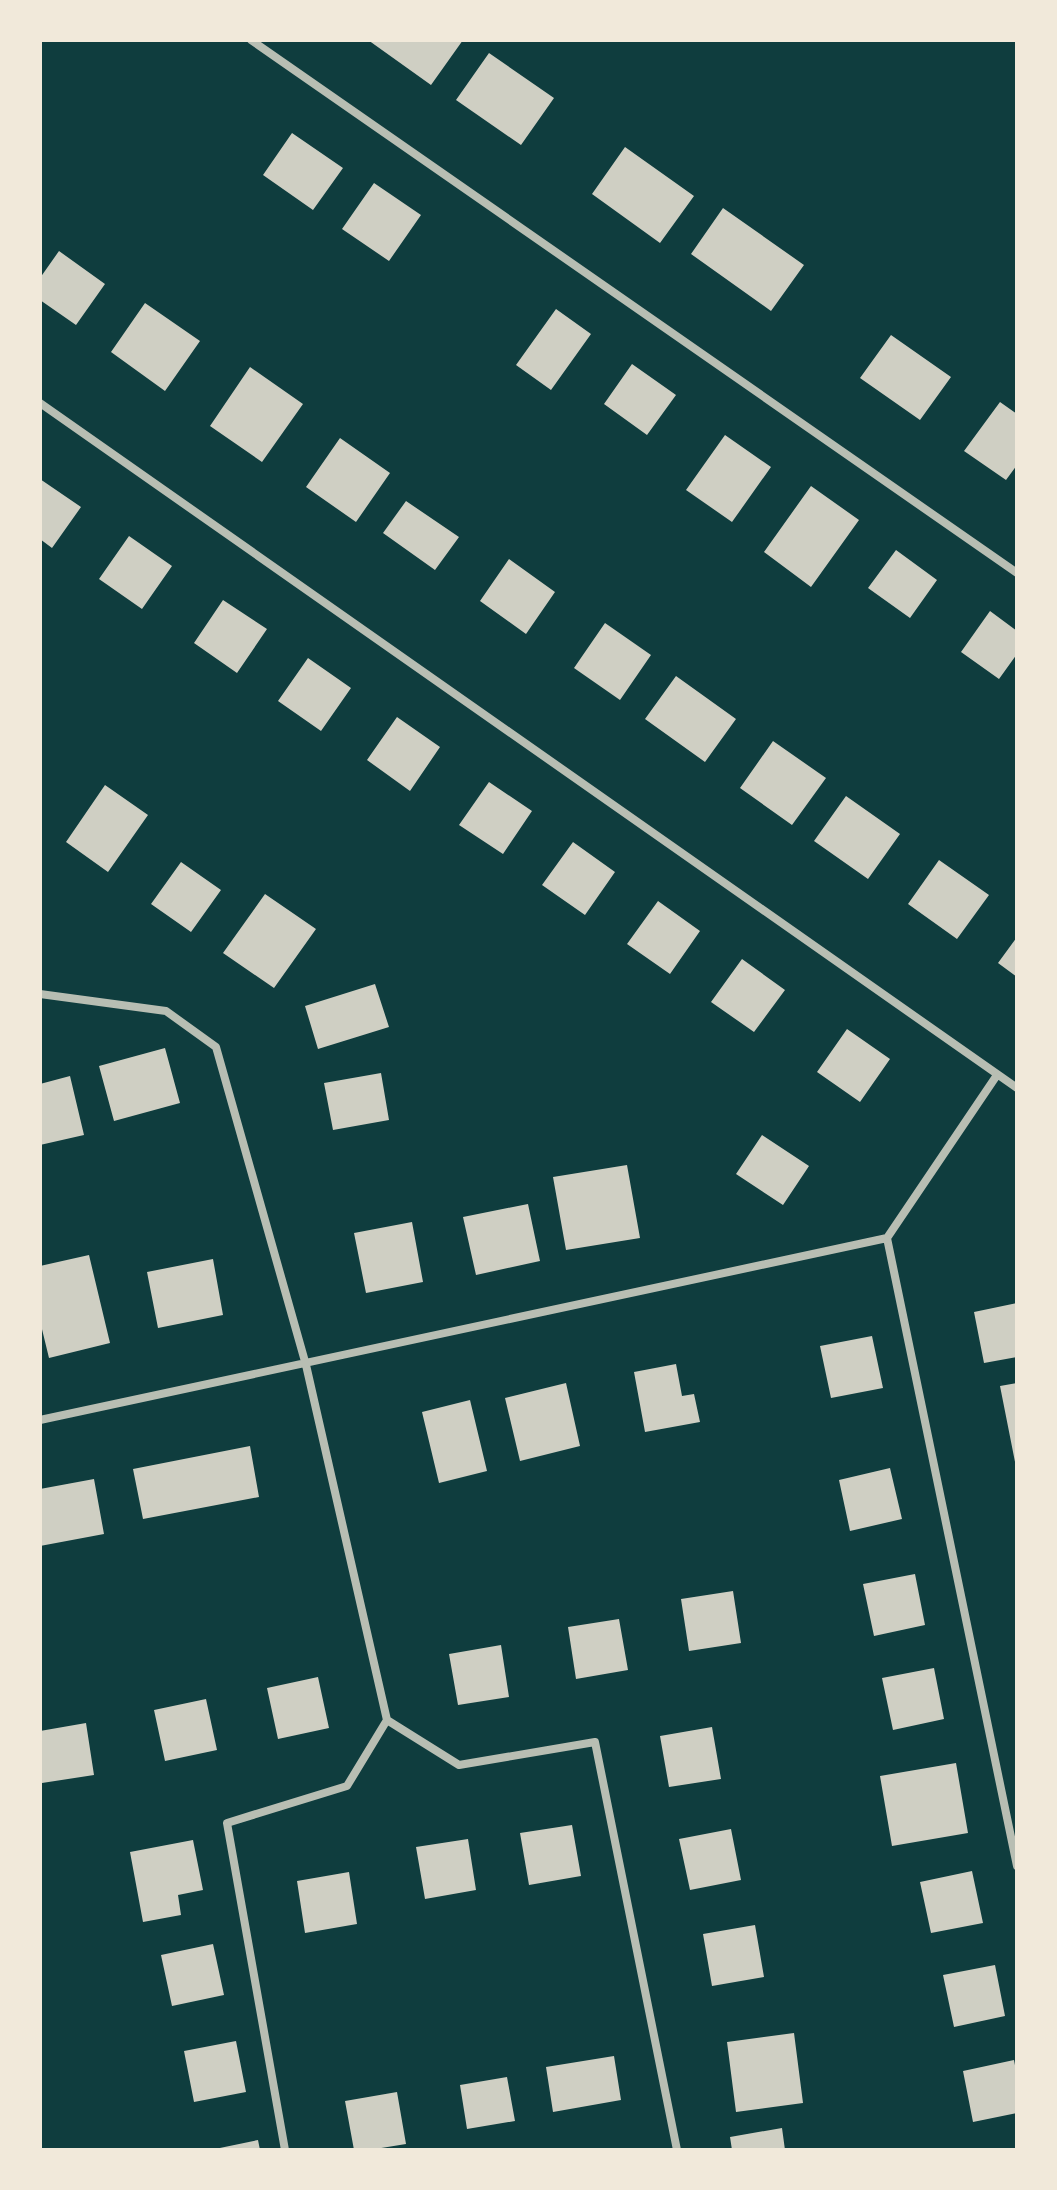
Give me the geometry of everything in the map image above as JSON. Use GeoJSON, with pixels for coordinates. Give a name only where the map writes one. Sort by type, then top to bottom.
{"type":"FeatureCollection","features":[{"type":"Feature","properties":{"kind":"street"},"geometry":{"type":"LineString","coordinates":[[251,40],[1017,573]]}},
{"type":"Feature","properties":{"kind":"street"},"geometry":{"type":"LineString","coordinates":[[40,403],[1017,1088]]}},
{"type":"Feature","properties":{"kind":"street"},"geometry":{"type":"LineString","coordinates":[[40,994],[166,1011],[216,1047],[306,1365],[387,1720],[347,1786],[227,1823],[285,2150]]}},
{"type":"Feature","properties":{"kind":"street"},"geometry":{"type":"LineString","coordinates":[[40,1420],[887,1238],[997,1075]]}},
{"type":"Feature","properties":{"kind":"street"},"geometry":{"type":"LineString","coordinates":[[887,1238],[1017,1866]]}},
{"type":"Feature","properties":{"kind":"street"},"geometry":{"type":"LineString","coordinates":[[387,1720],[459,1765],[595,1742],[677,2150]]}},
{"type":"Feature","properties":{"kind":"building"},"geometry":{"type":"Polygon","coordinates":[[[368,40],[463,40],[431,85],[368,40]]]}},
{"type":"Feature","properties":{"kind":"building"},"geometry":{"type":"Polygon","coordinates":[[[489,53],[554,98],[521,145],[456,100],[489,53]]]}},
{"type":"Feature","properties":{"kind":"building"},"geometry":{"type":"Polygon","coordinates":[[[292,133],[343,168],[313,210],[263,175],[292,133]]]}},
{"type":"Feature","properties":{"kind":"building"},"geometry":{"type":"Polygon","coordinates":[[[625,147],[694,196],[660,243],[592,194],[625,147]]]}},
{"type":"Feature","properties":{"kind":"building"},"geometry":{"type":"Polygon","coordinates":[[[374,183],[421,215],[389,261],[342,229],[374,183]]]}},
{"type":"Feature","properties":{"kind":"building"},"geometry":{"type":"Polygon","coordinates":[[[723,208],[804,265],[771,311],[691,254],[723,208]]]}},
{"type":"Feature","properties":{"kind":"building"},"geometry":{"type":"Polygon","coordinates":[[[59,251],[105,284],[76,325],[40,300],[40,278],[59,251]]]}},
{"type":"Feature","properties":{"kind":"building"},"geometry":{"type":"Polygon","coordinates":[[[145,303],[200,341],[165,391],[111,352],[145,303]]]}},
{"type":"Feature","properties":{"kind":"building"},"geometry":{"type":"Polygon","coordinates":[[[556,309],[591,334],[551,390],[516,365],[556,309]]]}},
{"type":"Feature","properties":{"kind":"building"},"geometry":{"type":"Polygon","coordinates":[[[891,335],[951,377],[920,420],[860,378],[891,335]]]}},
{"type":"Feature","properties":{"kind":"building"},"geometry":{"type":"Polygon","coordinates":[[[632,364],[676,395],[647,435],[604,404],[632,364]]]}},
{"type":"Feature","properties":{"kind":"building"},"geometry":{"type":"Polygon","coordinates":[[[250,367],[303,404],[262,462],[210,426],[250,367]]]}},
{"type":"Feature","properties":{"kind":"building"},"geometry":{"type":"Polygon","coordinates":[[[1000,402],[1017,414],[1017,465],[1006,480],[964,451],[1000,402]]]}},
{"type":"Feature","properties":{"kind":"building"},"geometry":{"type":"Polygon","coordinates":[[[725,435],[771,467],[732,522],[686,490],[725,435]]]}},
{"type":"Feature","properties":{"kind":"building"},"geometry":{"type":"Polygon","coordinates":[[[340,438],[390,473],[356,522],[306,487],[340,438]]]}},
{"type":"Feature","properties":{"kind":"building"},"geometry":{"type":"Polygon","coordinates":[[[40,479],[81,507],[52,548],[40,539],[40,479]]]}},
{"type":"Feature","properties":{"kind":"building"},"geometry":{"type":"Polygon","coordinates":[[[811,486],[859,520],[811,587],[764,552],[811,486]]]}},
{"type":"Feature","properties":{"kind":"building"},"geometry":{"type":"Polygon","coordinates":[[[406,501],[459,537],[435,570],[383,533],[406,501]]]}},
{"type":"Feature","properties":{"kind":"building"},"geometry":{"type":"Polygon","coordinates":[[[129,536],[172,566],[142,609],[99,579],[129,536]]]}},
{"type":"Feature","properties":{"kind":"building"},"geometry":{"type":"Polygon","coordinates":[[[896,550],[937,580],[910,618],[868,588],[896,550]]]}},
{"type":"Feature","properties":{"kind":"building"},"geometry":{"type":"Polygon","coordinates":[[[509,559],[555,592],[526,634],[480,601],[509,559]]]}},
{"type":"Feature","properties":{"kind":"building"},"geometry":{"type":"Polygon","coordinates":[[[223,600],[267,629],[237,673],[194,643],[223,600]]]}},
{"type":"Feature","properties":{"kind":"building"},"geometry":{"type":"Polygon","coordinates":[[[990,611],[1017,631],[1017,654],[999,679],[961,652],[990,611]]]}},
{"type":"Feature","properties":{"kind":"building"},"geometry":{"type":"Polygon","coordinates":[[[605,623],[651,655],[620,700],[574,668],[605,623]]]}},
{"type":"Feature","properties":{"kind":"building"},"geometry":{"type":"Polygon","coordinates":[[[308,658],[351,688],[321,731],[278,701],[308,658]]]}},
{"type":"Feature","properties":{"kind":"building"},"geometry":{"type":"Polygon","coordinates":[[[676,676],[736,719],[705,762],[645,719],[676,676]]]}},
{"type":"Feature","properties":{"kind":"building"},"geometry":{"type":"Polygon","coordinates":[[[397,717],[440,747],[410,791],[367,760],[397,717]]]}},
{"type":"Feature","properties":{"kind":"building"},"geometry":{"type":"Polygon","coordinates":[[[773,741],[826,778],[792,825],[740,788],[773,741]]]}},
{"type":"Feature","properties":{"kind":"building"},"geometry":{"type":"Polygon","coordinates":[[[489,782],[532,811],[503,854],[459,825],[489,782]]]}},
{"type":"Feature","properties":{"kind":"building"},"geometry":{"type":"Polygon","coordinates":[[[105,785],[148,815],[108,872],[66,842],[105,785]]]}},
{"type":"Feature","properties":{"kind":"building"},"geometry":{"type":"Polygon","coordinates":[[[846,796],[900,834],[868,879],[814,841],[846,796]]]}},
{"type":"Feature","properties":{"kind":"building"},"geometry":{"type":"Polygon","coordinates":[[[573,842],[615,872],[585,915],[542,885],[573,842]]]}},
{"type":"Feature","properties":{"kind":"building"},"geometry":{"type":"Polygon","coordinates":[[[939,860],[989,895],[957,939],[908,904],[939,860]]]}},
{"type":"Feature","properties":{"kind":"building"},"geometry":{"type":"Polygon","coordinates":[[[181,862],[221,890],[191,932],[151,904],[181,862]]]}},
{"type":"Feature","properties":{"kind":"building"},"geometry":{"type":"Polygon","coordinates":[[[265,894],[316,929],[274,988],[223,953],[265,894]]]}},
{"type":"Feature","properties":{"kind":"building"},"geometry":{"type":"Polygon","coordinates":[[[658,901],[700,931],[670,974],[627,944],[658,901]]]}},
{"type":"Feature","properties":{"kind":"building"},"geometry":{"type":"Polygon","coordinates":[[[1017,937],[1017,977],[998,963],[1017,937]]]}},
{"type":"Feature","properties":{"kind":"building"},"geometry":{"type":"Polygon","coordinates":[[[742,959],[785,990],[754,1032],[711,1002],[742,959]]]}},
{"type":"Feature","properties":{"kind":"building"},"geometry":{"type":"Polygon","coordinates":[[[375,984],[389,1027],[318,1049],[305,1006],[375,984]]]}},
{"type":"Feature","properties":{"kind":"building"},"geometry":{"type":"Polygon","coordinates":[[[847,1029],[890,1059],[860,1102],[817,1072],[847,1029]]]}},
{"type":"Feature","properties":{"kind":"building"},"geometry":{"type":"Polygon","coordinates":[[[165,1048],[180,1103],[114,1121],[99,1066],[165,1048]]]}},
{"type":"Feature","properties":{"kind":"building"},"geometry":{"type":"Polygon","coordinates":[[[381,1073],[389,1120],[333,1130],[324,1083],[381,1073]]]}},
{"type":"Feature","properties":{"kind":"building"},"geometry":{"type":"Polygon","coordinates":[[[70,1076],[84,1135],[40,1145],[40,1084],[70,1076]]]}},
{"type":"Feature","properties":{"kind":"building"},"geometry":{"type":"Polygon","coordinates":[[[762,1135],[809,1166],[783,1205],[736,1174],[762,1135]]]}},
{"type":"Feature","properties":{"kind":"building"},"geometry":{"type":"Polygon","coordinates":[[[627,1165],[640,1238],[566,1250],[553,1177],[627,1165]]]}},
{"type":"Feature","properties":{"kind":"building"},"geometry":{"type":"Polygon","coordinates":[[[528,1204],[540,1261],[476,1275],[463,1217],[528,1204]]]}},
{"type":"Feature","properties":{"kind":"building"},"geometry":{"type":"Polygon","coordinates":[[[412,1222],[423,1282],[366,1293],[354,1233],[412,1222]]]}},
{"type":"Feature","properties":{"kind":"building"},"geometry":{"type":"Polygon","coordinates":[[[89,1255],[110,1343],[49,1358],[40,1321],[40,1266],[89,1255]]]}},
{"type":"Feature","properties":{"kind":"building"},"geometry":{"type":"Polygon","coordinates":[[[213,1259],[223,1315],[158,1328],[147,1272],[213,1259]]]}},
{"type":"Feature","properties":{"kind":"building"},"geometry":{"type":"Polygon","coordinates":[[[1017,1303],[1017,1357],[984,1363],[974,1312],[1017,1303]]]}},
{"type":"Feature","properties":{"kind":"building"},"geometry":{"type":"Polygon","coordinates":[[[872,1336],[883,1388],[831,1398],[820,1346],[872,1336]]]}},
{"type":"Feature","properties":{"kind":"building"},"geometry":{"type":"Polygon","coordinates":[[[676,1364],[682,1396],[694,1394],[700,1422],[645,1432],[634,1372],[676,1364]]]}},
{"type":"Feature","properties":{"kind":"building"},"geometry":{"type":"Polygon","coordinates":[[[566,1383],[580,1446],[520,1461],[505,1398],[566,1383]]]}},
{"type":"Feature","properties":{"kind":"building"},"geometry":{"type":"Polygon","coordinates":[[[1017,1383],[1017,1467],[1016,1467],[1000,1386],[1017,1383]]]}},
{"type":"Feature","properties":{"kind":"building"},"geometry":{"type":"Polygon","coordinates":[[[470,1400],[487,1471],[439,1483],[422,1412],[470,1400]]]}},
{"type":"Feature","properties":{"kind":"building"},"geometry":{"type":"Polygon","coordinates":[[[250,1446],[259,1497],[143,1519],[133,1469],[250,1446]]]}},
{"type":"Feature","properties":{"kind":"building"},"geometry":{"type":"Polygon","coordinates":[[[890,1468],[902,1519],[850,1531],[839,1480],[890,1468]]]}},
{"type":"Feature","properties":{"kind":"building"},"geometry":{"type":"Polygon","coordinates":[[[94,1479],[104,1534],[40,1546],[40,1489],[94,1479]]]}},
{"type":"Feature","properties":{"kind":"building"},"geometry":{"type":"Polygon","coordinates":[[[915,1574],[925,1625],[874,1636],[863,1584],[915,1574]]]}},
{"type":"Feature","properties":{"kind":"building"},"geometry":{"type":"Polygon","coordinates":[[[733,1591],[741,1643],[689,1651],[681,1599],[733,1591]]]}},
{"type":"Feature","properties":{"kind":"building"},"geometry":{"type":"Polygon","coordinates":[[[619,1619],[628,1670],[576,1679],[568,1627],[619,1619]]]}},
{"type":"Feature","properties":{"kind":"building"},"geometry":{"type":"Polygon","coordinates":[[[501,1645],[509,1697],[458,1705],[449,1654],[501,1645]]]}},
{"type":"Feature","properties":{"kind":"building"},"geometry":{"type":"Polygon","coordinates":[[[934,1668],[944,1719],[893,1730],[882,1678],[934,1668]]]}},
{"type":"Feature","properties":{"kind":"building"},"geometry":{"type":"Polygon","coordinates":[[[318,1677],[329,1728],[278,1739],[267,1688],[318,1677]]]}},
{"type":"Feature","properties":{"kind":"building"},"geometry":{"type":"Polygon","coordinates":[[[206,1699],[217,1750],[165,1761],[154,1710],[206,1699]]]}},
{"type":"Feature","properties":{"kind":"building"},"geometry":{"type":"Polygon","coordinates":[[[86,1723],[94,1775],[42,1783],[40,1731],[86,1723]]]}},
{"type":"Feature","properties":{"kind":"building"},"geometry":{"type":"Polygon","coordinates":[[[712,1727],[721,1779],[669,1787],[660,1736],[712,1727]]]}},
{"type":"Feature","properties":{"kind":"building"},"geometry":{"type":"Polygon","coordinates":[[[956,1763],[968,1833],[892,1846],[880,1776],[956,1763]]]}},
{"type":"Feature","properties":{"kind":"building"},"geometry":{"type":"Polygon","coordinates":[[[572,1825],[581,1876],[529,1885],[520,1833],[572,1825]]]}},
{"type":"Feature","properties":{"kind":"building"},"geometry":{"type":"Polygon","coordinates":[[[731,1829],[741,1880],[690,1890],[679,1839],[731,1829]]]}},
{"type":"Feature","properties":{"kind":"building"},"geometry":{"type":"Polygon","coordinates":[[[468,1839],[476,1890],[425,1899],[416,1847],[468,1839]]]}},
{"type":"Feature","properties":{"kind":"building"},"geometry":{"type":"Polygon","coordinates":[[[193,1840],[203,1890],[178,1895],[181,1915],[143,1922],[130,1852],[193,1840]]]}},
{"type":"Feature","properties":{"kind":"building"},"geometry":{"type":"Polygon","coordinates":[[[972,1871],[983,1923],[931,1933],[920,1882],[972,1871]]]}},
{"type":"Feature","properties":{"kind":"building"},"geometry":{"type":"Polygon","coordinates":[[[349,1872],[357,1924],[305,1933],[297,1881],[349,1872]]]}},
{"type":"Feature","properties":{"kind":"building"},"geometry":{"type":"Polygon","coordinates":[[[755,1925],[764,1977],[712,1986],[703,1934],[755,1925]]]}},
{"type":"Feature","properties":{"kind":"building"},"geometry":{"type":"Polygon","coordinates":[[[213,1944],[224,1995],[172,2006],[161,1955],[213,1944]]]}},
{"type":"Feature","properties":{"kind":"building"},"geometry":{"type":"Polygon","coordinates":[[[995,1965],[1005,2016],[954,2027],[943,1975],[995,1965]]]}},
{"type":"Feature","properties":{"kind":"building"},"geometry":{"type":"Polygon","coordinates":[[[794,2033],[803,2103],[736,2112],[727,2042],[794,2033]]]}},
{"type":"Feature","properties":{"kind":"building"},"geometry":{"type":"Polygon","coordinates":[[[236,2041],[246,2092],[194,2102],[184,2051],[236,2041]]]}},
{"type":"Feature","properties":{"kind":"building"},"geometry":{"type":"Polygon","coordinates":[[[614,2056],[621,2100],[553,2112],[546,2067],[614,2056]]]}},
{"type":"Feature","properties":{"kind":"building"},"geometry":{"type":"Polygon","coordinates":[[[1014,2060],[1017,2113],[973,2122],[963,2071],[1014,2060]]]}},
{"type":"Feature","properties":{"kind":"building"},"geometry":{"type":"Polygon","coordinates":[[[507,2077],[515,2121],[467,2129],[460,2085],[507,2077]]]}},
{"type":"Feature","properties":{"kind":"building"},"geometry":{"type":"Polygon","coordinates":[[[397,2092],[406,2144],[354,2150],[345,2101],[397,2092]]]}},
{"type":"Feature","properties":{"kind":"building"},"geometry":{"type":"Polygon","coordinates":[[[782,2128],[785,2150],[732,2150],[730,2137],[782,2128]]]}},
{"type":"Feature","properties":{"kind":"building"},"geometry":{"type":"Polygon","coordinates":[[[258,2140],[260,2150],[215,2150],[215,2149],[258,2140]]]}}]}
